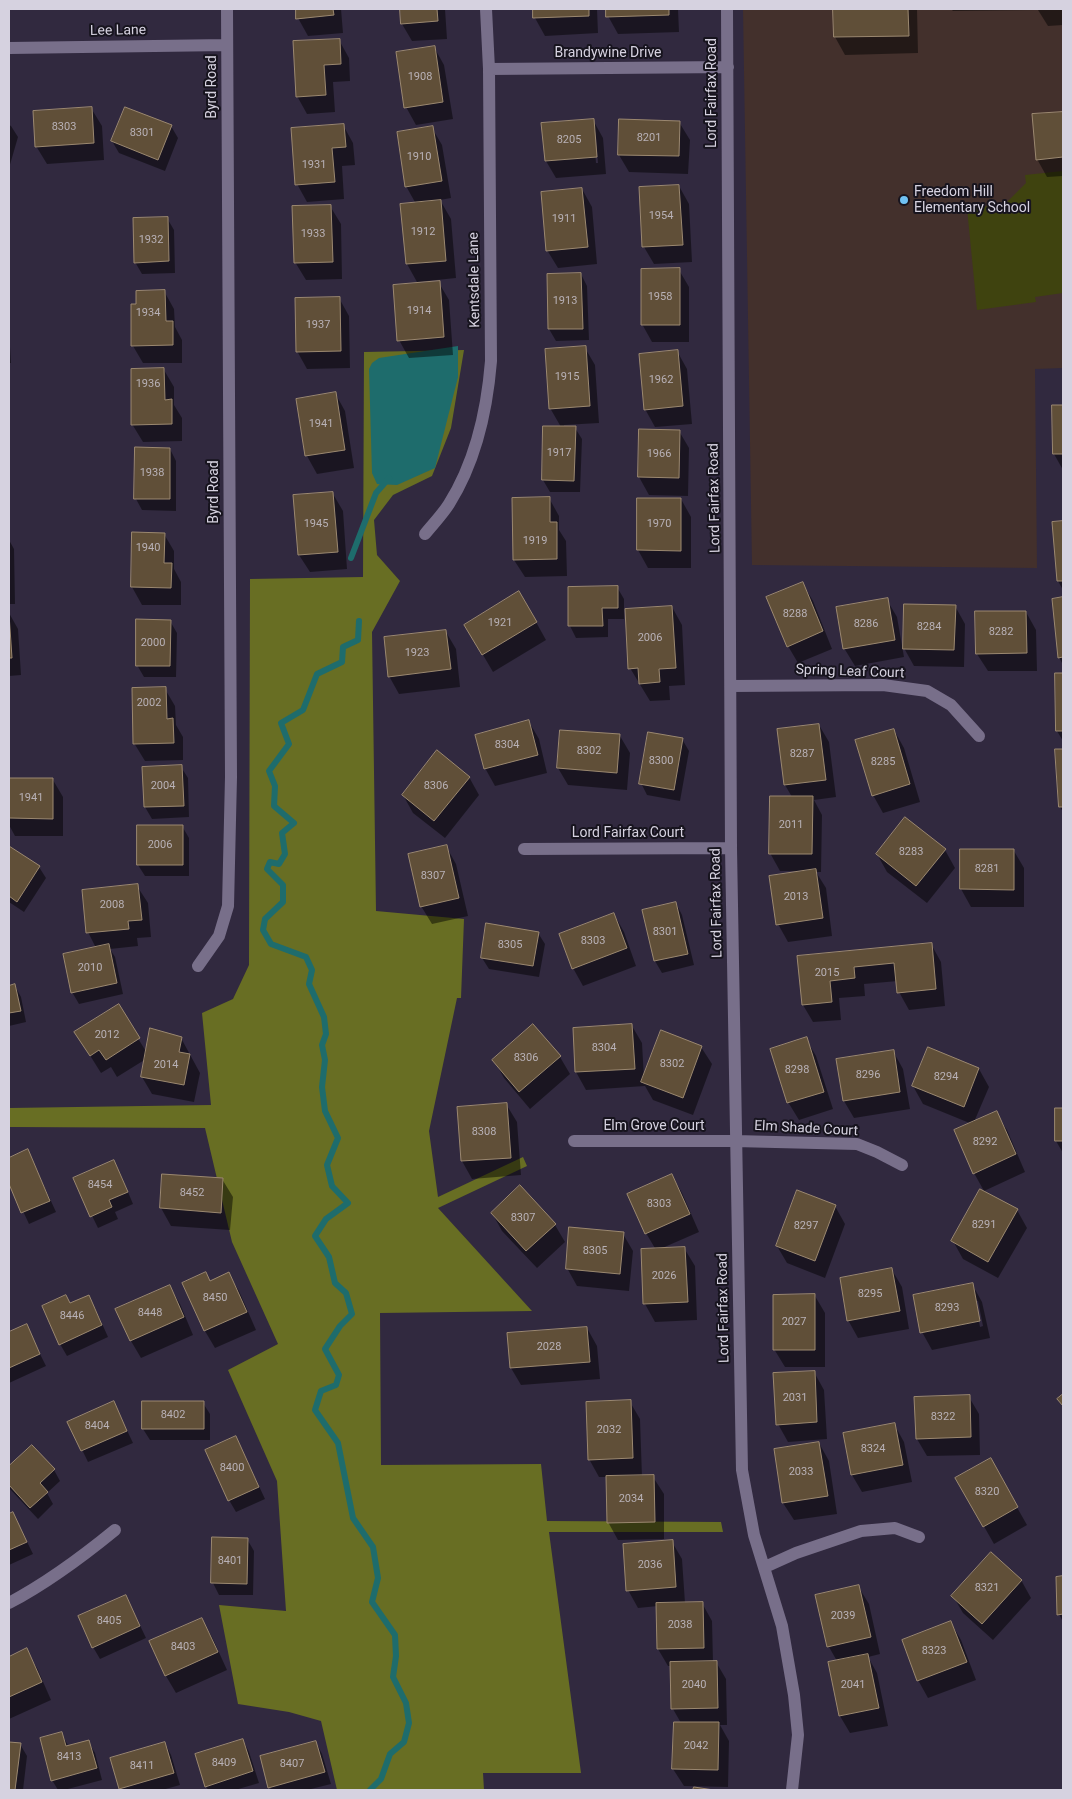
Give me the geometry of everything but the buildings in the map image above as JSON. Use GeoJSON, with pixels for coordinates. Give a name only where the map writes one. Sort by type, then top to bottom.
{"type":"FeatureCollection","features":[{"type":"Feature","properties":{"kind":"street","name":"Byrd Road"},"geometry":{"type":"LineString","coordinates":[[198,966],[219,936],[228,906],[231,767],[227,9]]}},
{"type":"Feature","properties":{"kind":"street","name":"Kentsdale Lane"},"geometry":{"type":"LineString","coordinates":[[425,534],[449,504],[466,471],[479,436],[488,394],[491,361],[489,69],[486,9]]}},
{"type":"Feature","properties":{"kind":"street","name":"Lord Fairfax Road"},"geometry":{"type":"LineString","coordinates":[[727,9],[726,165],[731,848],[742,1470],[746,1502],[754,1535],[782,1626],[794,1696],[798,1735],[792,1790]]}},
{"type":"Feature","properties":{"kind":"street","name":"Lee Lane"},"geometry":{"type":"LineString","coordinates":[[9,48],[227,45]]}},
{"type":"Feature","properties":{"kind":"street","name":"Brandywine Drive"},"geometry":{"type":"LineString","coordinates":[[489,69],[728,67]]}},
{"type":"Feature","properties":{"kind":"street","name":"Spring Leaf Court"},"geometry":{"type":"LineString","coordinates":[[731,686],[883,685],[927,691],[951,705],[979,736]]}},
{"type":"Feature","properties":{"kind":"street","name":"Lord Fairfax Court"},"geometry":{"type":"LineString","coordinates":[[524,849],[731,848]]}},
{"type":"Feature","properties":{"kind":"street","name":"Elm Grove Court"},"geometry":{"type":"LineString","coordinates":[[574,1141],[735,1141]]}},
{"type":"Feature","properties":{"kind":"street","name":"Elm Shade Court"},"geometry":{"type":"LineString","coordinates":[[735,1141],[857,1144],[902,1165]]}},
{"type":"Feature","properties":{"kind":"street"},"geometry":{"type":"LineString","coordinates":[[765,1568],[796,1553],[861,1531],[895,1528],[920,1537]]}},
{"type":"Feature","properties":{"kind":"street"},"geometry":{"type":"LineString","coordinates":[[9,1603],[31,1592],[85,1555],[115,1530]]}},
{"type":"Feature","properties":{"kind":"shaded area","name":"Freedom Hill Elementary School"},"geometry":{"type":"Polygon","coordinates":[[[743,9],[1063,9],[1063,368],[1035,369],[1037,568],[752,565],[743,9]]]}},
{"type":"Feature","properties":{"kind":"shaded area"},"geometry":{"type":"Polygon","coordinates":[[[1063,171],[1063,293],[1035,297],[1036,302],[977,310],[967,208],[1004,205],[1026,183],[1025,175],[1063,171]]]}},
{"type":"Feature","properties":{"kind":"shaded area"},"geometry":{"type":"Polygon","coordinates":[[[458,346],[458,377],[435,468],[397,485],[377,484],[372,473],[369,369],[372,363],[379,358],[458,346]]]}},
{"type":"Feature","properties":{"kind":"green space"},"geometry":{"type":"Polygon","coordinates":[[[464,350],[451,428],[432,476],[393,495],[374,520],[377,555],[400,581],[372,632],[376,911],[464,919],[461,998],[457,998],[429,1131],[438,1197],[523,1157],[527,1166],[438,1208],[532,1311],[380,1313],[381,1465],[541,1464],[547,1521],[721,1522],[723,1532],[549,1532],[581,1773],[483,1773],[484,1790],[337,1790],[321,1721],[289,1712],[238,1704],[219,1605],[286,1611],[277,1481],[228,1370],[278,1344],[232,1242],[205,1128],[9,1127],[9,1108],[211,1105],[202,1013],[233,999],[249,965],[250,579],[363,577],[364,352],[464,350]]]}},
{"type":"Feature","properties":{"kind":"waterway"},"geometry":{"type":"LineString","coordinates":[[351,558],[376,493],[389,478]]}},
{"type":"Feature","properties":{"kind":"waterway"},"geometry":{"type":"LineString","coordinates":[[359,621],[358,640],[343,647],[342,662],[317,674],[303,710],[281,723],[289,744],[269,771],[275,786],[274,806],[294,823],[282,833],[285,854],[279,864],[270,862],[267,869],[283,885],[283,902],[265,919],[263,930],[271,944],[306,957],[312,970],[309,984],[324,1017],[326,1034],[322,1045],[325,1060],[322,1087],[325,1111],[338,1138],[327,1165],[332,1186],[348,1203],[326,1219],[315,1236],[329,1257],[335,1283],[346,1293],[352,1314],[340,1326],[325,1349],[339,1375],[336,1385],[321,1391],[315,1410],[338,1443],[353,1518],[373,1547],[378,1578],[372,1602],[395,1635],[396,1656],[393,1677],[406,1703],[409,1723],[404,1742],[390,1754],[381,1779],[370,1790]]}},
{"type":"Feature","properties":{"kind":"place","name":"Freedom Hill Elementary School"},"geometry":{"type":"Point","coordinates":[904,200]}}]}
